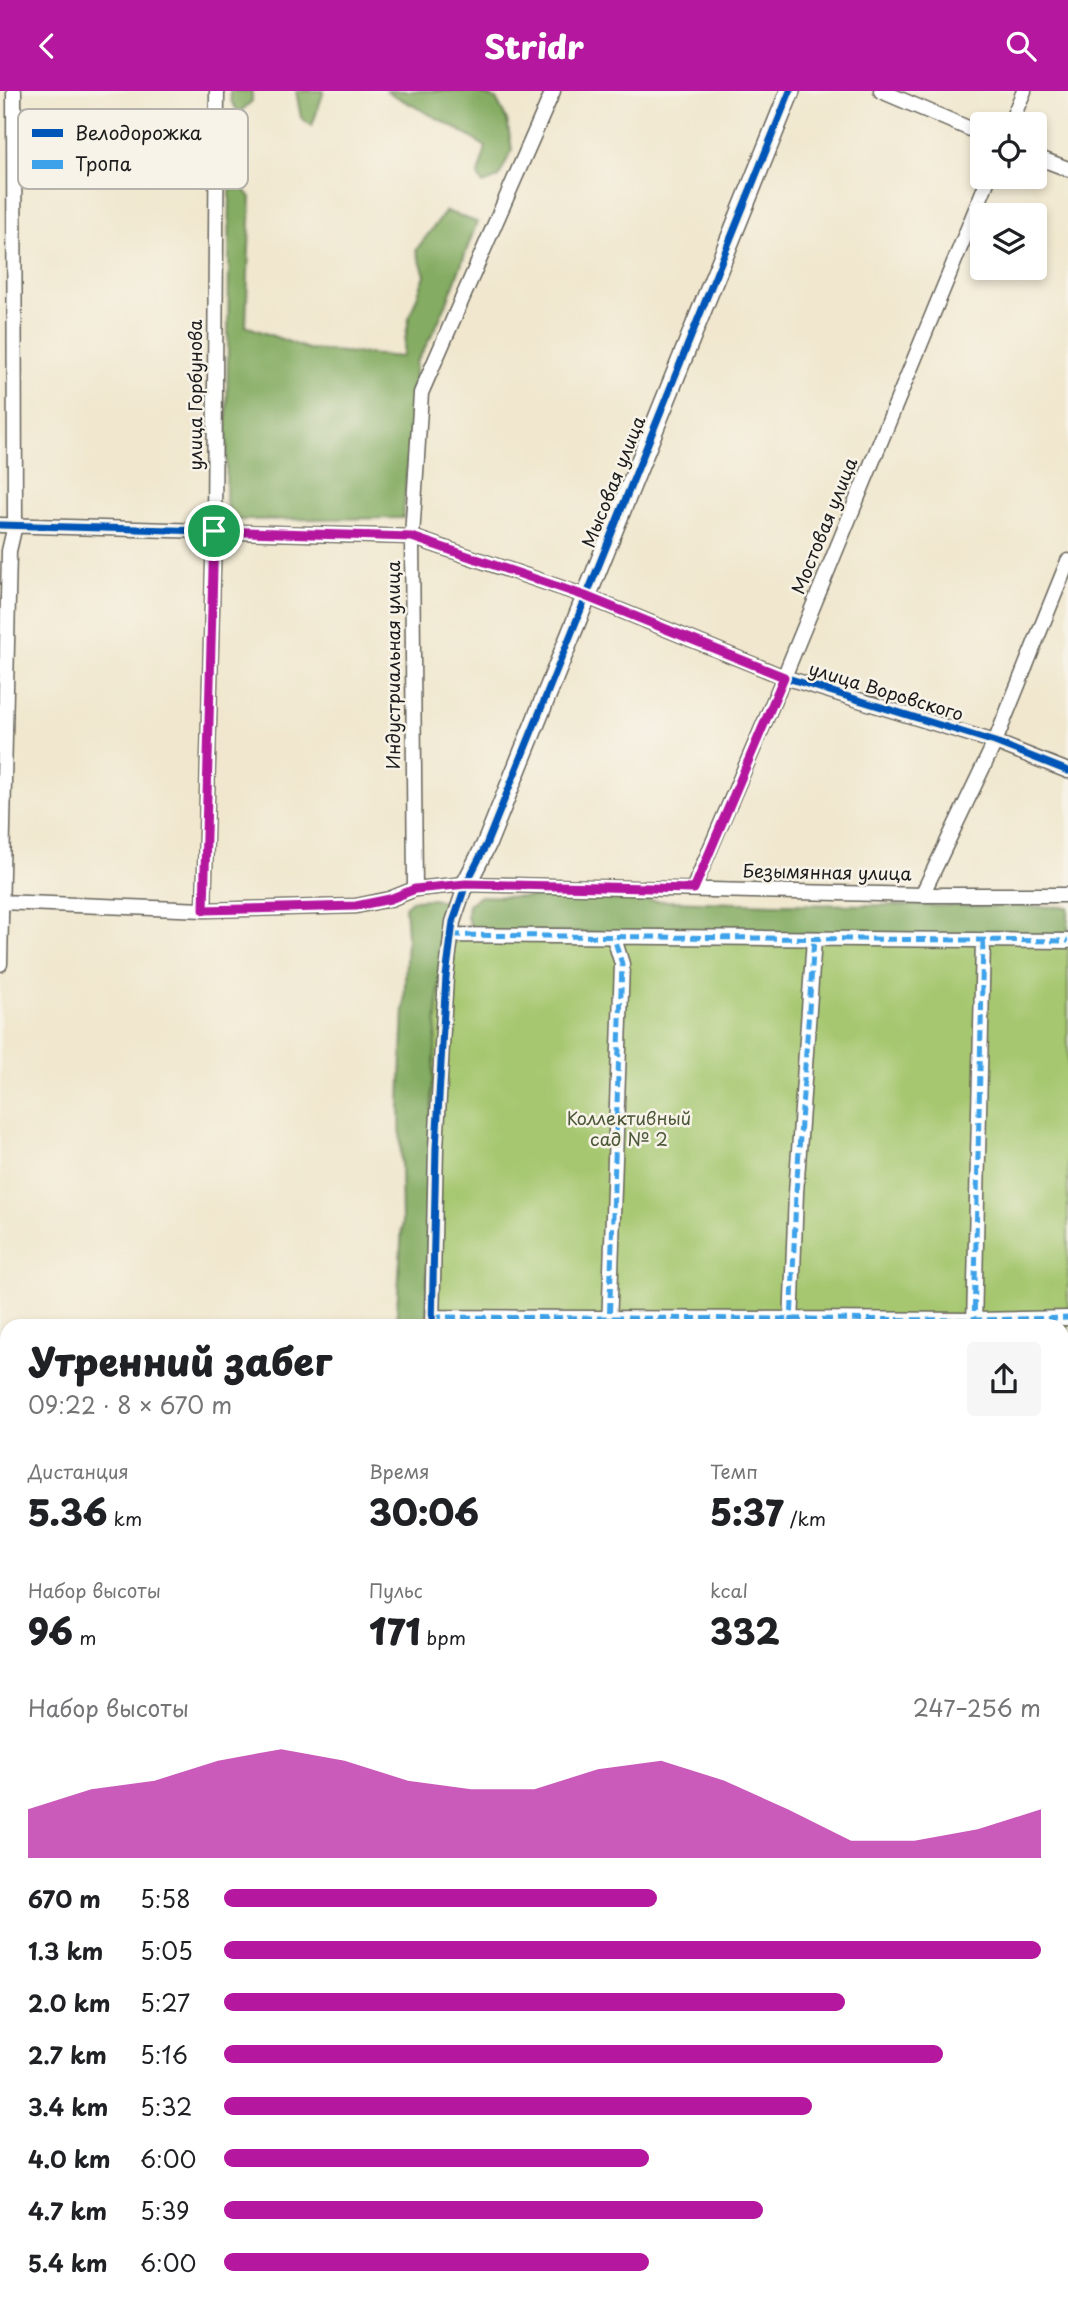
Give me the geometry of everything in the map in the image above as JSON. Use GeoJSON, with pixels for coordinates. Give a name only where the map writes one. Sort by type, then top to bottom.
{"type":"FeatureCollection","features":[{"type":"Feature","properties":{"kind":"street"},"geometry":{"type":"LineString","coordinates":[[0,964],[9,551],[14,91]]}},
{"type":"Feature","properties":{"kind":"street","name":"улица Горбунова"},"geometry":{"type":"LineString","coordinates":[[217,91],[217,109]]}},
{"type":"Feature","properties":{"kind":"street","name":"Индустриальная улица"},"geometry":{"type":"LineString","coordinates":[[415,889],[412,537],[421,393],[553,91]]}},
{"type":"Feature","properties":{"kind":"street","name":"Мысовая улица"},"geometry":{"type":"LineString","coordinates":[[466,884],[486,845],[790,91]]}},
{"type":"Feature","properties":{"kind":"street"},"geometry":{"type":"LineString","coordinates":[[881,91],[970,129]]}},
{"type":"Feature","properties":{"kind":"street"},"geometry":{"type":"LineString","coordinates":[[1015,112],[1024,91]]}},
{"type":"Feature","properties":{"kind":"street"},"geometry":{"type":"LineString","coordinates":[[1047,161],[1068,169]]}},
{"type":"Feature","properties":{"kind":"street","name":"улица Горбунова"},"geometry":{"type":"LineString","coordinates":[[204,910],[214,531],[216,189]]}},
{"type":"Feature","properties":{"kind":"street","name":"Мостовая улица"},"geometry":{"type":"LineString","coordinates":[[694,889],[984,189]]}},
{"type":"Feature","properties":{"kind":"street","name":"улица Воровского"},"geometry":{"type":"LineString","coordinates":[[8,525],[412,537],[585,596],[784,677],[995,742],[1068,771]]}},
{"type":"Feature","properties":{"kind":"street"},"geometry":{"type":"LineString","coordinates":[[922,895],[995,742],[1068,561]]}},
{"type":"Feature","properties":{"kind":"street"},"geometry":{"type":"LineString","coordinates":[[432,1319],[436,1148],[446,977],[453,922],[466,884]]}},
{"type":"Feature","properties":{"kind":"street","name":"Безымянная улица"},"geometry":{"type":"LineString","coordinates":[[1,902],[204,910],[356,906],[390,899],[415,889],[466,884],[922,895],[1068,895]]}},
{"type":"Feature","properties":{"kind":"street"},"geometry":{"type":"LineString","coordinates":[[452,935],[1068,941]]}},
{"type":"Feature","properties":{"kind":"street"},"geometry":{"type":"LineString","coordinates":[[609,1319],[622,964],[614,938]]}},
{"type":"Feature","properties":{"kind":"street"},"geometry":{"type":"LineString","coordinates":[[790,1319],[814,939]]}},
{"type":"Feature","properties":{"kind":"street"},"geometry":{"type":"LineString","coordinates":[[974,1319],[983,941]]}},
{"type":"Feature","properties":{"kind":"green space"},"geometry":{"type":"Polygon","coordinates":[[[230,91],[252,91],[252,101],[243,109],[236,109],[231,101],[230,91]]]}},
{"type":"Feature","properties":{"kind":"green space"},"geometry":{"type":"Polygon","coordinates":[[[296,91],[324,91],[312,126],[301,118],[296,91]]]}},
{"type":"Feature","properties":{"kind":"green space"},"geometry":{"type":"Polygon","coordinates":[[[386,91],[474,91],[496,99],[507,120],[512,150],[498,178],[483,184],[478,175],[486,147],[386,91]]]}},
{"type":"Feature","properties":{"kind":"green space"},"geometry":{"type":"Polygon","coordinates":[[[230,189],[244,189],[251,197],[246,326],[308,349],[402,357],[409,318],[425,275],[416,250],[446,211],[477,222],[443,312],[416,362],[403,518],[231,520],[226,500],[230,189]]]}},
{"type":"Feature","properties":{"kind":"green space"},"geometry":{"type":"Polygon","coordinates":[[[480,896],[777,904],[1068,907],[1068,937],[472,931],[467,917],[468,904],[480,896]]]}},
{"type":"Feature","properties":{"kind":"green space"},"geometry":{"type":"Polygon","coordinates":[[[435,899],[447,903],[450,911],[442,938],[432,1094],[426,1319],[396,1319],[402,1226],[400,1103],[407,935],[405,907],[413,900],[435,899]]]}},
{"type":"Feature","properties":{"kind":"green space","name":"Коллективный сад № 2"},"geometry":{"type":"Polygon","coordinates":[[[447,925],[472,931],[1068,937],[1068,1319],[426,1319],[432,1094],[442,938],[447,925]]]}},
{"type":"Feature","properties":{"kind":"marked path"},"geometry":{"type":"LineString","coordinates":[[451,935],[1068,941]]}},
{"type":"Feature","properties":{"kind":"marked path"},"geometry":{"type":"LineString","coordinates":[[609,1319],[622,964],[614,938]]}},
{"type":"Feature","properties":{"kind":"marked path"},"geometry":{"type":"LineString","coordinates":[[791,1319],[796,1193],[814,939]]}},
{"type":"Feature","properties":{"kind":"marked path"},"geometry":{"type":"LineString","coordinates":[[974,1319],[983,941]]}},
{"type":"Feature","properties":{"kind":"marked path"},"geometry":{"type":"LineString","coordinates":[[432,1317],[793,1319]]}},
{"type":"Feature","properties":{"kind":"marked path"},"geometry":{"type":"LineString","coordinates":[[1021,1319],[1068,1318]]}},
{"type":"Feature","properties":{"kind":"cycle path"},"geometry":{"type":"LineString","coordinates":[[432,1319],[436,1148],[446,977],[453,922],[466,884],[486,845],[790,91]]}},
{"type":"Feature","properties":{"kind":"cycle path"},"geometry":{"type":"LineString","coordinates":[[0,525],[412,537],[585,596],[784,677],[995,742],[1068,771]]}},
{"type":"Feature","properties":{"kind":"route"},"geometry":{"type":"LineString","coordinates":[[214,531],[412,537],[585,596],[784,677],[694,889],[466,884],[415,889],[390,899],[356,906],[204,910],[214,531]]}}]}
